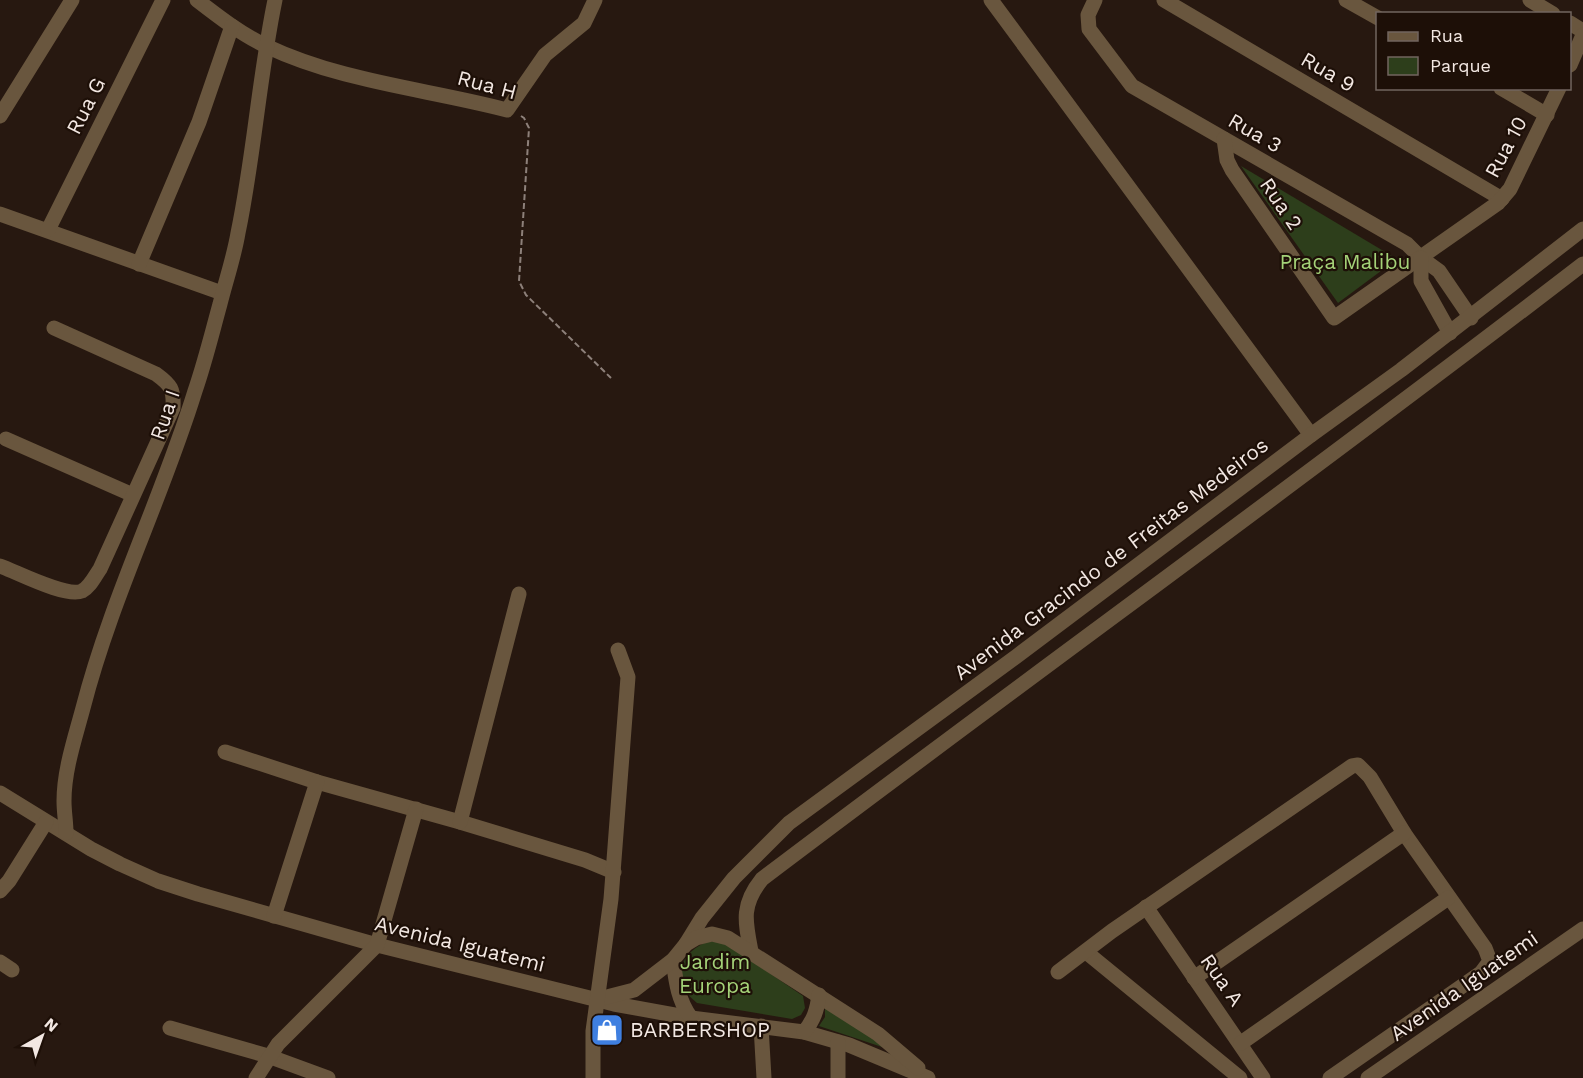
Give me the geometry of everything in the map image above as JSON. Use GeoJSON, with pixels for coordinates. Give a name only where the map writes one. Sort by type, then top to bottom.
{"type":"FeatureCollection","features":[{"type":"Feature","properties":{"kind":"street"},"geometry":{"type":"LineString","coordinates":[[0,116],[72,0]]}},
{"type":"Feature","properties":{"kind":"street","name":"Rua G"},"geometry":{"type":"LineString","coordinates":[[48,230],[162,0]]}},
{"type":"Feature","properties":{"kind":"street","name":"Rua H"},"geometry":{"type":"LineString","coordinates":[[197,0],[231,26],[265,46],[329,70],[507,110]]}},
{"type":"Feature","properties":{"kind":"street","name":"Rua I"},"geometry":{"type":"LineString","coordinates":[[66,833],[65,785],[70,754],[89,684],[111,617],[189,411],[238,234],[258,117],[265,46],[275,0]]}},
{"type":"Feature","properties":{"kind":"street"},"geometry":{"type":"LineString","coordinates":[[507,110],[545,55],[584,23],[595,0]]}},
{"type":"Feature","properties":{"kind":"street"},"geometry":{"type":"LineString","coordinates":[[991,0],[1311,435]]}},
{"type":"Feature","properties":{"kind":"street","name":"Rua 3"},"geometry":{"type":"LineString","coordinates":[[1095,0],[1088,15],[1087,25],[1132,86],[1407,244],[1420,258],[1439,271],[1470,318]]}},
{"type":"Feature","properties":{"kind":"street","name":"Rua 9"},"geometry":{"type":"LineString","coordinates":[[1164,0],[1502,199]]}},
{"type":"Feature","properties":{"kind":"street"},"geometry":{"type":"LineString","coordinates":[[1346,0],[1376,17]]}},
{"type":"Feature","properties":{"kind":"street"},"geometry":{"type":"LineString","coordinates":[[1530,0],[1551,12]]}},
{"type":"Feature","properties":{"kind":"street"},"geometry":{"type":"LineString","coordinates":[[139,264],[200,122],[231,26]]}},
{"type":"Feature","properties":{"kind":"street"},"geometry":{"type":"LineString","coordinates":[[1571,60],[1583,33]]}},
{"type":"Feature","properties":{"kind":"street"},"geometry":{"type":"LineString","coordinates":[[1504,90],[1547,115]]}},
{"type":"Feature","properties":{"kind":"street","name":"Rua 10"},"geometry":{"type":"LineString","coordinates":[[1334,318],[1489,211],[1502,199],[1510,189],[1558,90]]}},
{"type":"Feature","properties":{"kind":"street","name":"Rua 2"},"geometry":{"type":"LineString","coordinates":[[1224,140],[1227,160],[1232,170],[1334,318]]}},
{"type":"Feature","properties":{"kind":"street"},"geometry":{"type":"LineString","coordinates":[[0,214],[222,293]]}},
{"type":"Feature","properties":{"kind":"street","name":"Avenida Gracindo de Freitas Medeiros"},"geometry":{"type":"LineString","coordinates":[[596,1000],[634,990],[673,960],[702,918],[734,878],[789,823],[1450,333],[1583,229]]}},
{"type":"Feature","properties":{"kind":"street"},"geometry":{"type":"LineString","coordinates":[[1420,258],[1421,281],[1450,333]]}},
{"type":"Feature","properties":{"kind":"street"},"geometry":{"type":"LineString","coordinates":[[751,951],[745,925],[747,906],[762,879],[925,755],[1417,392],[1583,264]]}},
{"type":"Feature","properties":{"kind":"street"},"geometry":{"type":"LineString","coordinates":[[0,566],[74,593],[88,586],[100,568],[173,408],[174,394],[168,383],[156,374],[54,328]]}},
{"type":"Feature","properties":{"kind":"street"},"geometry":{"type":"LineString","coordinates":[[6,439],[133,495]]}},
{"type":"Feature","properties":{"kind":"street"},"geometry":{"type":"LineString","coordinates":[[460,822],[519,594]]}},
{"type":"Feature","properties":{"kind":"street"},"geometry":{"type":"LineString","coordinates":[[593,1078],[593,1031],[614,872],[628,677],[618,650]]}},
{"type":"Feature","properties":{"kind":"street"},"geometry":{"type":"LineString","coordinates":[[225,752],[317,782],[585,860],[614,872]]}},
{"type":"Feature","properties":{"kind":"street"},"geometry":{"type":"LineString","coordinates":[[1058,972],[1146,907],[1352,766],[1358,765],[1364,769],[1404,833],[1485,948],[1490,961],[1487,967],[1330,1078]]}},
{"type":"Feature","properties":{"kind":"street"},"geometry":{"type":"LineString","coordinates":[[274,916],[317,782]]}},
{"type":"Feature","properties":{"kind":"street","name":"Avenida Iguatemi"},"geometry":{"type":"LineString","coordinates":[[0,793],[101,854],[158,881],[377,945],[596,1000],[692,1018],[804,1032],[838,1042],[908,1073],[928,1078]]}},
{"type":"Feature","properties":{"kind":"street"},"geometry":{"type":"LineString","coordinates":[[256,1078],[268,1056],[278,1044],[377,945],[416,809]]}},
{"type":"Feature","properties":{"kind":"street"},"geometry":{"type":"LineString","coordinates":[[0,891],[9,881],[46,822]]}},
{"type":"Feature","properties":{"kind":"street"},"geometry":{"type":"LineString","coordinates":[[1194,978],[1404,833]]}},
{"type":"Feature","properties":{"kind":"street"},"geometry":{"type":"LineString","coordinates":[[1241,1043],[1448,898]]}},
{"type":"Feature","properties":{"kind":"street","name":"Rua A"},"geometry":{"type":"LineString","coordinates":[[1146,907],[1263,1078]]}},
{"type":"Feature","properties":{"kind":"street","name":"Avenida Iguatemi"},"geometry":{"type":"LineString","coordinates":[[1368,1078],[1583,929]]}},
{"type":"Feature","properties":{"kind":"street"},"geometry":{"type":"LineString","coordinates":[[686,944],[696,938],[712,934],[728,938],[878,1034],[928,1078]]}},
{"type":"Feature","properties":{"kind":"street"},"geometry":{"type":"LineString","coordinates":[[1086,952],[1240,1078]]}},
{"type":"Feature","properties":{"kind":"street"},"geometry":{"type":"LineString","coordinates":[[673,960],[679,995],[683,1006],[692,1018]]}},
{"type":"Feature","properties":{"kind":"street"},"geometry":{"type":"LineString","coordinates":[[804,1032],[812,1023],[818,1010],[819,995]]}},
{"type":"Feature","properties":{"kind":"street"},"geometry":{"type":"LineString","coordinates":[[761,1026],[764,1078]]}},
{"type":"Feature","properties":{"kind":"street"},"geometry":{"type":"LineString","coordinates":[[170,1028],[268,1056],[328,1078]]}},
{"type":"Feature","properties":{"kind":"street"},"geometry":{"type":"LineString","coordinates":[[838,1042],[838,1078]]}},
{"type":"Feature","properties":{"kind":"path","name":"Rua H"},"geometry":{"type":"LineString","coordinates":[[507,110],[524,118],[529,128],[519,281],[526,295],[611,378]]}},
{"type":"Feature","properties":{"kind":"green space","name":"Praça Malibu"},"geometry":{"type":"Polygon","coordinates":[[[1241,166],[1397,259],[1338,303],[1241,166]]]}},
{"type":"Feature","properties":{"kind":"green space","name":"Jardim Europa"},"geometry":{"type":"Polygon","coordinates":[[[710,941],[724,942],[803,996],[805,1008],[801,1015],[792,1019],[697,1003],[688,995],[683,986],[681,968],[691,952],[710,941]]]}},
{"type":"Feature","properties":{"kind":"green space"},"geometry":{"type":"Polygon","coordinates":[[[825,1007],[894,1051],[819,1026],[825,1017],[825,1007]]]}},
{"type":"Feature","properties":{"kind":"place","name":"BARBERSHOP"},"geometry":{"type":"Point","coordinates":[607,1030]}}]}
